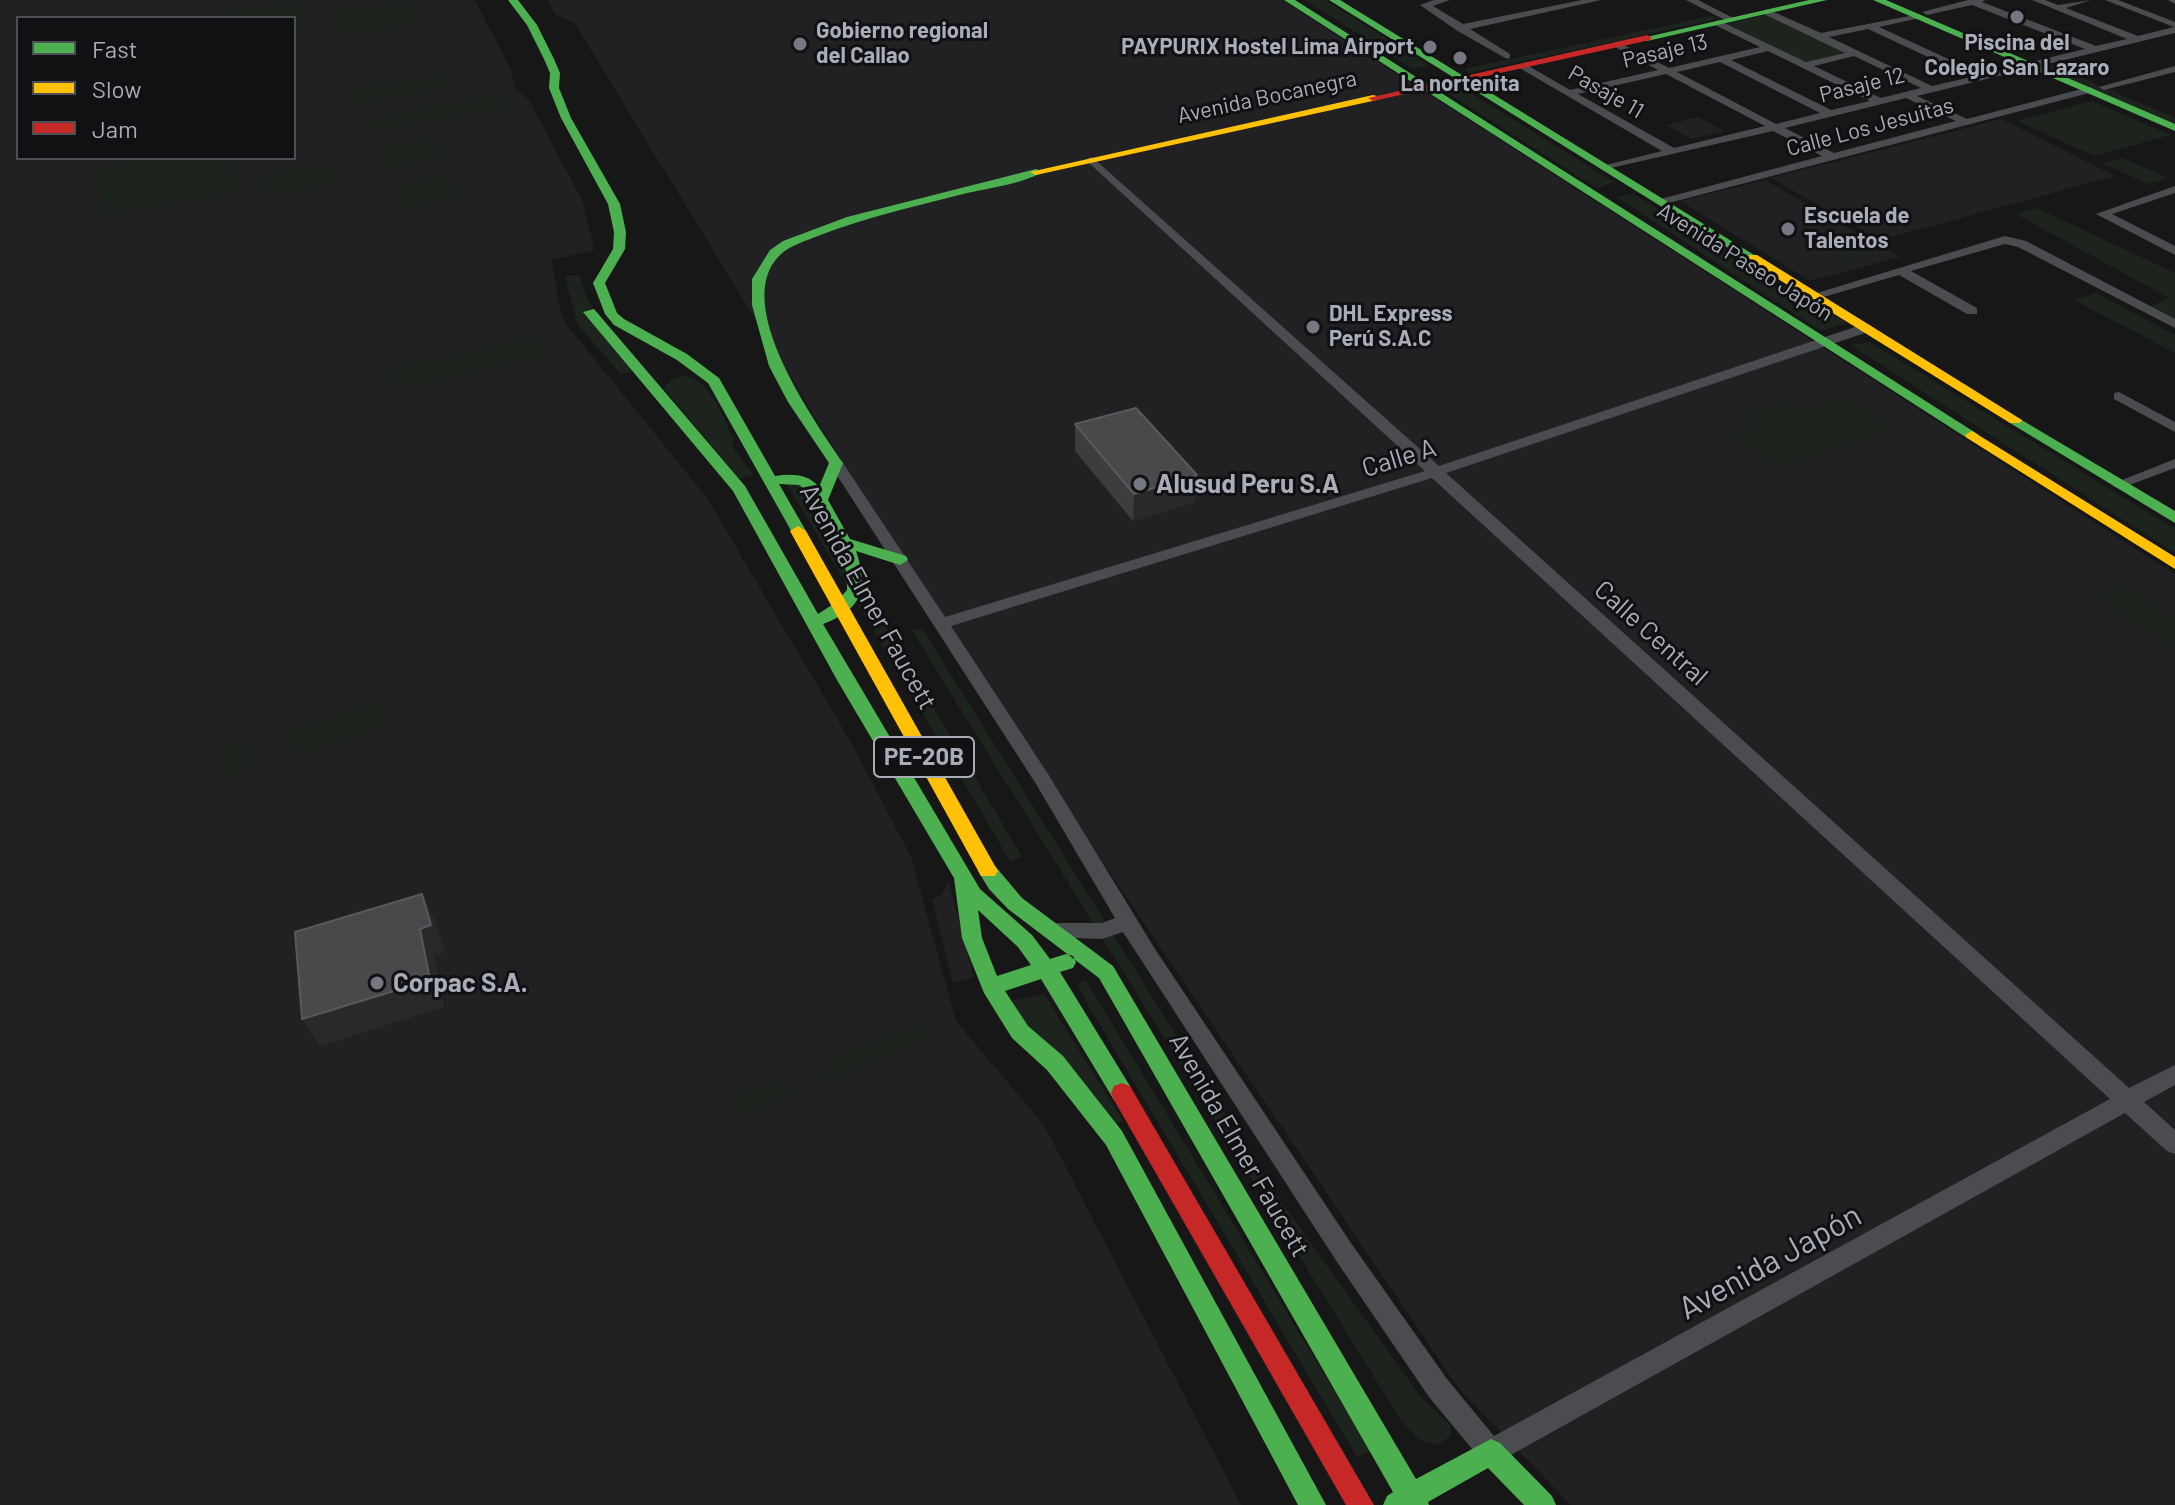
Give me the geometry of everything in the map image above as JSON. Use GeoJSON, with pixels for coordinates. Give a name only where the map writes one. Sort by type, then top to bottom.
{"type":"FeatureCollection","features":[{"type":"Feature","properties":{"kind":"main road"},"geometry":{"type":"LineString","coordinates":[[494,0],[503,9],[538,73],[552,120],[585,192]]}},
{"type":"Feature","properties":{"kind":"main road","name":"Avenida Elmer Faucett"},"geometry":{"type":"LineString","coordinates":[[513,0],[532,25],[549,59],[555,73],[554,88],[566,118],[614,204],[620,232],[619,249],[599,283],[611,314],[619,322],[682,357],[714,381],[985,869],[1006,897],[1101,965],[1408,1502]]}},
{"type":"Feature","properties":{"kind":"main road","name":"Avenida Paseo Japón"},"geometry":{"type":"LineString","coordinates":[[1289,0],[2175,564]]}},
{"type":"Feature","properties":{"kind":"main road","name":"Avenida Paseo Japón"},"geometry":{"type":"LineString","coordinates":[[1334,0],[2175,518]]}},
{"type":"Feature","properties":{"kind":"main road","name":"Avenida Bocanegra"},"geometry":{"type":"LineString","coordinates":[[1514,61],[1618,45],[1771,6],[1822,0]]}},
{"type":"Feature","properties":{"kind":"main road"},"geometry":{"type":"LineString","coordinates":[[1878,0],[1922,14],[2170,120]]}},
{"type":"Feature","properties":{"kind":"main road"},"geometry":{"type":"LineString","coordinates":[[1898,0],[1922,14]]}},
{"type":"Feature","properties":{"kind":"main road","name":"Avenida Bocanegra"},"geometry":{"type":"LineString","coordinates":[[757,294],[758,279],[774,253],[820,229],[916,200],[1417,82],[1722,18]]}},
{"type":"Feature","properties":{"kind":"main road"},"geometry":{"type":"LineString","coordinates":[[1594,195],[1633,184]]}},
{"type":"Feature","properties":{"kind":"main road","name":"PE-20B"},"geometry":{"type":"LineString","coordinates":[[601,231],[599,255],[584,283],[583,299],[587,311],[740,489],[973,894],[1025,941],[1047,967],[1361,1505]]}},
{"type":"Feature","properties":{"kind":"main road","name":"Avenida Elmer Faucett"},"geometry":{"type":"LineString","coordinates":[[757,294],[776,366],[795,402],[836,463]]}},
{"type":"Feature","properties":{"kind":"main road"},"geometry":{"type":"LineString","coordinates":[[658,393],[658,383],[669,372],[699,370]]}},
{"type":"Feature","properties":{"kind":"main road"},"geometry":{"type":"LineString","coordinates":[[820,501],[836,463]]}},
{"type":"Feature","properties":{"kind":"main road"},"geometry":{"type":"LineString","coordinates":[[771,481],[795,479],[806,482],[860,570],[857,588],[839,608],[816,622]]}},
{"type":"Feature","properties":{"kind":"main road"},"geometry":{"type":"LineString","coordinates":[[844,542],[900,560]]}},
{"type":"Feature","properties":{"kind":"main road"},"geometry":{"type":"LineString","coordinates":[[880,737],[909,729]]}},
{"type":"Feature","properties":{"kind":"main road"},"geometry":{"type":"LineString","coordinates":[[985,869],[963,876],[972,938],[991,987],[1020,1032],[1055,1063],[1114,1138],[1313,1505]]}},
{"type":"Feature","properties":{"kind":"main road"},"geometry":{"type":"LineString","coordinates":[[991,987],[1065,962],[1101,965]]}},
{"type":"Feature","properties":{"kind":"main road","name":"Avenida Elmer Faucett"},"geometry":{"type":"LineString","coordinates":[[1491,1452],[1543,1505]]}},
{"type":"Feature","properties":{"kind":"main road","name":"Avenida Japón"},"geometry":{"type":"LineString","coordinates":[[1408,1502],[1491,1452]]}},
{"type":"Feature","properties":{"kind":"street"},"geometry":{"type":"LineString","coordinates":[[1459,28],[1596,0]]}},
{"type":"Feature","properties":{"kind":"street"},"geometry":{"type":"LineString","coordinates":[[1691,0],[1770,48],[1880,102]]}},
{"type":"Feature","properties":{"kind":"street"},"geometry":{"type":"LineString","coordinates":[[2037,0],[2139,40]]}},
{"type":"Feature","properties":{"kind":"street"},"geometry":{"type":"LineString","coordinates":[[2057,8],[2086,0]]}},
{"type":"Feature","properties":{"kind":"street"},"geometry":{"type":"LineString","coordinates":[[2110,0],[2175,28]]}},
{"type":"Feature","properties":{"kind":"street","name":"Pasaje 11"},"geometry":{"type":"LineString","coordinates":[[1436,1],[1425,5],[1514,61],[1672,152]]}},
{"type":"Feature","properties":{"kind":"street"},"geometry":{"type":"LineString","coordinates":[[1822,36],[1977,1],[2097,50]]}},
{"type":"Feature","properties":{"kind":"street"},"geometry":{"type":"LineString","coordinates":[[1771,6],[1822,36],[1931,89]]}},
{"type":"Feature","properties":{"kind":"street"},"geometry":{"type":"LineString","coordinates":[[1869,26],[1980,77]]}},
{"type":"Feature","properties":{"kind":"street","name":"Pasaje 12"},"geometry":{"type":"LineString","coordinates":[[1606,168],[2139,40],[2175,28]]}},
{"type":"Feature","properties":{"kind":"street"},"geometry":{"type":"LineString","coordinates":[[1618,45],[1832,157]]}},
{"type":"Feature","properties":{"kind":"street","name":"Pasaje 13"},"geometry":{"type":"LineString","coordinates":[[1568,93],[1770,48]]}},
{"type":"Feature","properties":{"kind":"street"},"geometry":{"type":"LineString","coordinates":[[1805,65],[1856,53]]}},
{"type":"Feature","properties":{"kind":"street"},"geometry":{"type":"LineString","coordinates":[[1722,59],[1830,114]]}},
{"type":"Feature","properties":{"kind":"street","name":"Calle Los Jesuitas"},"geometry":{"type":"LineString","coordinates":[[1661,202],[2175,69]]}},
{"type":"Feature","properties":{"kind":"street"},"geometry":{"type":"LineString","coordinates":[[2155,74],[2175,82]]}},
{"type":"Feature","properties":{"kind":"street"},"geometry":{"type":"LineString","coordinates":[[1907,95],[1966,122]]}},
{"type":"Feature","properties":{"kind":"street","name":"Calle Central"},"geometry":{"type":"LineString","coordinates":[[1092,160],[2175,1144]]}},
{"type":"Feature","properties":{"kind":"street"},"geometry":{"type":"LineString","coordinates":[[2175,189],[2102,214],[2175,251]]}},
{"type":"Feature","properties":{"kind":"street"},"geometry":{"type":"LineString","coordinates":[[1813,296],[1999,241],[2010,241],[2022,244],[2175,324]]}},
{"type":"Feature","properties":{"kind":"street"},"geometry":{"type":"LineString","coordinates":[[1900,270],[1972,311]]}},
{"type":"Feature","properties":{"kind":"street","name":"Calle A"},"geometry":{"type":"LineString","coordinates":[[942,623],[1436,472],[1866,328]]}},
{"type":"Feature","properties":{"kind":"street"},"geometry":{"type":"LineString","coordinates":[[2119,396],[2175,428]]}},
{"type":"Feature","properties":{"kind":"street","name":"Avenida Elmer Faucett"},"geometry":{"type":"LineString","coordinates":[[836,463],[1042,779],[1128,922],[1345,1254],[1438,1388],[1491,1452]]}},
{"type":"Feature","properties":{"kind":"street"},"geometry":{"type":"LineString","coordinates":[[2119,484],[2175,463]]}},
{"type":"Feature","properties":{"kind":"street"},"geometry":{"type":"LineString","coordinates":[[1049,930],[1102,931],[1128,922]]}},
{"type":"Feature","properties":{"kind":"street","name":"Avenida Japón"},"geometry":{"type":"LineString","coordinates":[[1491,1452],[2175,1074]]}},
{"type":"Feature","properties":{"kind":"shaded area"},"geometry":{"type":"Polygon","coordinates":[[[0,0],[475,0],[511,70],[515,88],[529,100],[583,202],[594,250],[552,260],[560,310],[567,325],[707,498],[852,744],[911,857],[956,1021],[1044,1125],[1241,1505],[0,1505],[0,0]]]}},
{"type":"Feature","properties":{"kind":"shaded area"},"geometry":{"type":"Polygon","coordinates":[[[411,0],[422,24],[340,37],[332,11],[411,0]]]}},
{"type":"Feature","properties":{"kind":"shaded area"},"geometry":{"type":"Polygon","coordinates":[[[547,0],[1282,0],[2175,574],[2175,1505],[1571,1505],[1459,1389],[1106,867],[865,499],[575,24],[555,14],[547,0]]]}},
{"type":"Feature","properties":{"kind":"shaded area"},"geometry":{"type":"Polygon","coordinates":[[[1305,0],[1325,0],[1429,65],[1413,69],[1305,0]]]}},
{"type":"Feature","properties":{"kind":"shaded area"},"geometry":{"type":"Polygon","coordinates":[[[298,1],[308,33],[296,35],[296,16],[223,16],[222,13],[298,1]]]}},
{"type":"Feature","properties":{"kind":"shaded area"},"geometry":{"type":"Polygon","coordinates":[[[1769,14],[1850,52],[1806,62],[1726,24],[1769,14]]]}},
{"type":"Feature","properties":{"kind":"shaded area"},"geometry":{"type":"Polygon","coordinates":[[[1711,16],[1717,19],[1469,73],[1464,69],[1711,16]]]}},
{"type":"Feature","properties":{"kind":"shaded area"},"geometry":{"type":"Polygon","coordinates":[[[2043,61],[2175,118],[2175,128],[2030,65],[2043,61]]]}},
{"type":"Feature","properties":{"kind":"shaded area"},"geometry":{"type":"Polygon","coordinates":[[[448,73],[454,89],[358,104],[351,103],[347,89],[448,73]]]}},
{"type":"Feature","properties":{"kind":"shaded area"},"geometry":{"type":"Polygon","coordinates":[[[1458,85],[1614,182],[1597,188],[1441,89],[1458,85]]]}},
{"type":"Feature","properties":{"kind":"shaded area"},"geometry":{"type":"Polygon","coordinates":[[[503,94],[511,107],[365,133],[360,120],[503,94]]]}},
{"type":"Feature","properties":{"kind":"shaded area"},"geometry":{"type":"Polygon","coordinates":[[[2092,101],[2171,135],[2094,156],[2017,121],[2092,101]]]}},
{"type":"Feature","properties":{"kind":"shaded area"},"geometry":{"type":"Polygon","coordinates":[[[1698,117],[1724,131],[1691,139],[1666,125],[1698,117]]]}},
{"type":"Feature","properties":{"kind":"shaded area"},"geometry":{"type":"Polygon","coordinates":[[[2001,119],[2115,176],[1880,240],[1771,178],[2001,119]]]}},
{"type":"Feature","properties":{"kind":"shaded area"},"geometry":{"type":"Polygon","coordinates":[[[437,137],[445,158],[385,169],[379,147],[437,137]]]}},
{"type":"Feature","properties":{"kind":"shaded area"},"geometry":{"type":"Polygon","coordinates":[[[2123,158],[2168,178],[2147,184],[2102,163],[2123,158]]]}},
{"type":"Feature","properties":{"kind":"shaded area"},"geometry":{"type":"Polygon","coordinates":[[[138,160],[232,160],[239,192],[100,217],[97,167],[138,160]]]}},
{"type":"Feature","properties":{"kind":"shaded area"},"geometry":{"type":"Polygon","coordinates":[[[335,164],[342,182],[266,197],[260,175],[335,164]]]}},
{"type":"Feature","properties":{"kind":"shaded area"},"geometry":{"type":"Polygon","coordinates":[[[451,175],[459,198],[402,208],[396,185],[451,175]]]}},
{"type":"Feature","properties":{"kind":"shaded area","name":"Escuela de Talentos"},"geometry":{"type":"Polygon","coordinates":[[[1765,180],[1900,257],[1810,281],[1680,201],[1765,180]]]}},
{"type":"Feature","properties":{"kind":"shaded area"},"geometry":{"type":"Polygon","coordinates":[[[1633,194],[1847,323],[1821,331],[1616,197],[1633,194]]]}},
{"type":"Feature","properties":{"kind":"shaded area"},"geometry":{"type":"Polygon","coordinates":[[[2037,208],[2175,273],[2175,320],[2149,307],[2169,298],[2016,214],[2037,208]]]}},
{"type":"Feature","properties":{"kind":"shaded area"},"geometry":{"type":"Polygon","coordinates":[[[1842,234],[1878,254],[1850,262],[1815,241],[1842,234]]]}},
{"type":"Feature","properties":{"kind":"shaded area"},"geometry":{"type":"Polygon","coordinates":[[[580,275],[587,298],[633,372],[621,374],[577,324],[565,276],[580,275]]]}},
{"type":"Feature","properties":{"kind":"shaded area"},"geometry":{"type":"Polygon","coordinates":[[[2096,293],[2175,335],[2175,353],[2074,300],[2096,293]]]}},
{"type":"Feature","properties":{"kind":"shaded area"},"geometry":{"type":"Polygon","coordinates":[[[540,336],[548,356],[393,390],[387,369],[540,336]]]}},
{"type":"Feature","properties":{"kind":"shaded area"},"geometry":{"type":"Polygon","coordinates":[[[1870,342],[2175,529],[2175,553],[1850,345],[1870,342]]]}},
{"type":"Feature","properties":{"kind":"shaded area"},"geometry":{"type":"Polygon","coordinates":[[[683,376],[693,378],[708,391],[734,440],[732,445],[754,475],[739,479],[664,388],[671,380],[683,376]]]}},
{"type":"Feature","properties":{"kind":"shaded area"},"geometry":{"type":"Polygon","coordinates":[[[1848,396],[1897,429],[1776,467],[1732,434],[1757,426],[1743,415],[1788,402],[1800,410],[1848,396]]]}},
{"type":"Feature","properties":{"kind":"shaded area"},"geometry":{"type":"Polygon","coordinates":[[[787,484],[802,485],[1022,857],[1010,861],[787,484]]]}},
{"type":"Feature","properties":{"kind":"shaded area"},"geometry":{"type":"Polygon","coordinates":[[[2113,587],[2137,592],[2175,618],[2175,650],[2107,604],[2103,593],[2113,587]]]}},
{"type":"Feature","properties":{"kind":"shaded area"},"geometry":{"type":"Polygon","coordinates":[[[922,628],[1265,1178],[1255,1184],[912,631],[922,628]]]}},
{"type":"Feature","properties":{"kind":"shaded area"},"geometry":{"type":"Polygon","coordinates":[[[381,700],[390,726],[295,757],[288,730],[381,700]]]}},
{"type":"Feature","properties":{"kind":"shaded area"},"geometry":{"type":"Polygon","coordinates":[[[246,739],[250,769],[224,777],[220,747],[246,739]]]}},
{"type":"Feature","properties":{"kind":"shaded area"},"geometry":{"type":"Polygon","coordinates":[[[948,880],[974,977],[953,983],[932,899],[942,895],[948,880]]]}},
{"type":"Feature","properties":{"kind":"shaded area"},"geometry":{"type":"Polygon","coordinates":[[[1086,980],[1371,1452],[1357,1457],[1077,986],[1086,980]]]}},
{"type":"Feature","properties":{"kind":"shaded area"},"geometry":{"type":"Polygon","coordinates":[[[1044,994],[1123,1121],[1112,1126],[1006,1002],[1044,994]]]}},
{"type":"Feature","properties":{"kind":"shaded area"},"geometry":{"type":"Polygon","coordinates":[[[919,1022],[927,1038],[821,1084],[831,1060],[919,1022]]]}},
{"type":"Feature","properties":{"kind":"shaded area"},"geometry":{"type":"Polygon","coordinates":[[[773,1082],[798,1094],[734,1117],[728,1098],[773,1082]]]}},
{"type":"Feature","properties":{"kind":"shaded area"},"geometry":{"type":"Polygon","coordinates":[[[1277,1196],[1421,1397],[1450,1425],[1451,1436],[1437,1445],[1418,1439],[1400,1419],[1263,1197],[1277,1196]]]}},
{"type":"Feature","properties":{"kind":"building"},"geometry":{"type":"Polygon","coordinates":[[[1136,408],[1197,475],[1134,494],[1075,424],[1136,408]]]}},
{"type":"Feature","properties":{"kind":"building"},"geometry":{"type":"Polygon","coordinates":[[[422,894],[431,925],[420,929],[430,980],[302,1019],[295,932],[422,894]]]}},
{"type":"Feature","properties":{"kind":"traffic: fast"},"geometry":{"type":"LineString","coordinates":[[513,0],[532,25],[549,59],[555,73],[554,88],[566,118],[614,204],[620,232],[619,249],[599,283],[611,314],[619,322],[682,357],[714,381],[798,531]]}},
{"type":"Feature","properties":{"kind":"traffic: fast"},"geometry":{"type":"LineString","coordinates":[[1289,0],[1972,435]]}},
{"type":"Feature","properties":{"kind":"traffic: fast"},"geometry":{"type":"LineString","coordinates":[[1334,0],[1753,258]]}},
{"type":"Feature","properties":{"kind":"traffic: fast"},"geometry":{"type":"LineString","coordinates":[[1647,38],[1822,0]]}},
{"type":"Feature","properties":{"kind":"traffic: fast"},"geometry":{"type":"LineString","coordinates":[[1878,0],[2175,128]]}},
{"type":"Feature","properties":{"kind":"traffic: fast"},"geometry":{"type":"LineString","coordinates":[[836,463],[795,402],[776,366],[758,305],[758,279],[774,253],[787,244],[851,219],[1036,172]]}},
{"type":"Feature","properties":{"kind":"traffic: fast"},"geometry":{"type":"LineString","coordinates":[[589,312],[740,489],[846,680],[973,894],[1025,941],[1061,989],[1122,1093]]}},
{"type":"Feature","properties":{"kind":"traffic: fast"},"geometry":{"type":"LineString","coordinates":[[2015,420],[2175,518]]}},
{"type":"Feature","properties":{"kind":"traffic: fast"},"geometry":{"type":"LineString","coordinates":[[820,501],[836,463]]}},
{"type":"Feature","properties":{"kind":"traffic: fast"},"geometry":{"type":"LineString","coordinates":[[771,481],[795,479],[808,484],[832,518],[854,567],[856,580],[852,595],[822,619]]}},
{"type":"Feature","properties":{"kind":"traffic: fast"},"geometry":{"type":"LineString","coordinates":[[844,542],[900,560]]}},
{"type":"Feature","properties":{"kind":"traffic: fast"},"geometry":{"type":"LineString","coordinates":[[988,871],[1015,904],[1106,972],[1416,1505]]}},
{"type":"Feature","properties":{"kind":"traffic: fast"},"geometry":{"type":"LineString","coordinates":[[963,879],[972,938],[991,987],[1020,1032],[1055,1063],[1114,1138],[1313,1505]]}},
{"type":"Feature","properties":{"kind":"traffic: fast"},"geometry":{"type":"LineString","coordinates":[[991,987],[1066,962]]}},
{"type":"Feature","properties":{"kind":"traffic: fast"},"geometry":{"type":"LineString","coordinates":[[1396,1505],[1491,1452],[1543,1505]]}},
{"type":"Feature","properties":{"kind":"traffic: slow"},"geometry":{"type":"LineString","coordinates":[[1036,172],[1373,98]]}},
{"type":"Feature","properties":{"kind":"traffic: slow"},"geometry":{"type":"LineString","coordinates":[[1753,258],[2015,420]]}},
{"type":"Feature","properties":{"kind":"traffic: slow"},"geometry":{"type":"LineString","coordinates":[[1972,435],[2175,564]]}},
{"type":"Feature","properties":{"kind":"traffic: slow"},"geometry":{"type":"LineString","coordinates":[[798,531],[988,871]]}},
{"type":"Feature","properties":{"kind":"traffic: jam"},"geometry":{"type":"LineString","coordinates":[[1373,98],[1647,38]]}},
{"type":"Feature","properties":{"kind":"traffic: jam"},"geometry":{"type":"LineString","coordinates":[[1122,1093],[1361,1505]]}},
{"type":"Feature","properties":{"kind":"place","name":"Piscina del Colegio San Lazaro"},"geometry":{"type":"Point","coordinates":[2017,17]}},
{"type":"Feature","properties":{"kind":"place","name":"Gobierno regional del Callao"},"geometry":{"type":"Point","coordinates":[800,44]}},
{"type":"Feature","properties":{"kind":"place","name":"PAYPURIX Hostel Lima Airport"},"geometry":{"type":"Point","coordinates":[1430,47]}},
{"type":"Feature","properties":{"kind":"place","name":"La nortenita"},"geometry":{"type":"Point","coordinates":[1460,58]}},
{"type":"Feature","properties":{"kind":"place","name":"Escuela de Talentos"},"geometry":{"type":"Point","coordinates":[1788,229]}},
{"type":"Feature","properties":{"kind":"place","name":"DHL Express Perú S.A.C"},"geometry":{"type":"Point","coordinates":[1313,327]}},
{"type":"Feature","properties":{"kind":"place","name":"Alusud Peru S.A"},"geometry":{"type":"Point","coordinates":[1140,484]}},
{"type":"Feature","properties":{"kind":"place","name":"Corpac S.A."},"geometry":{"type":"Point","coordinates":[377,983]}}]}
